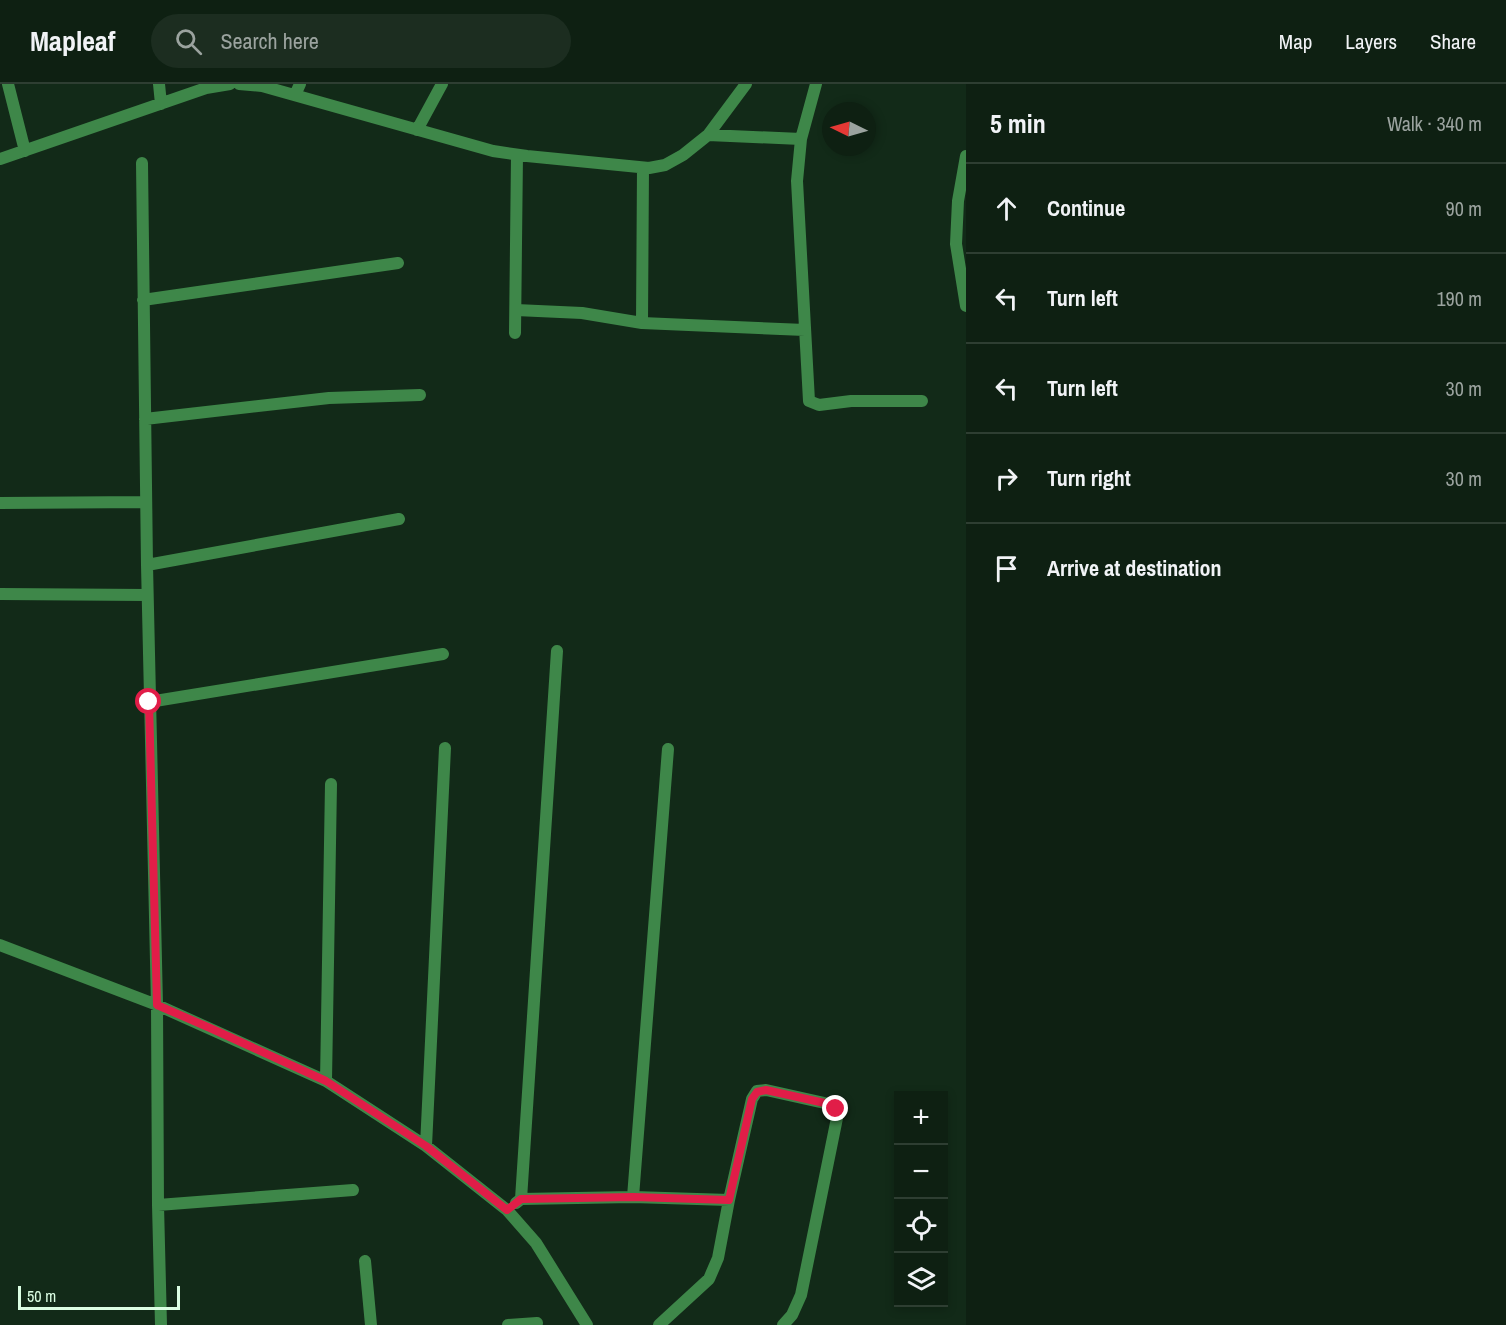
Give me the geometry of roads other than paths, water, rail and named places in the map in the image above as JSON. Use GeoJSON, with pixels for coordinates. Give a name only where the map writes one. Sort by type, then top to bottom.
{"type":"FeatureCollection","features":[{"type":"Feature","properties":{"kind":"street"},"geometry":{"type":"LineString","coordinates":[[8,84],[25,151]]}},
{"type":"Feature","properties":{"kind":"street"},"geometry":{"type":"LineString","coordinates":[[159,84],[161,104]]}},
{"type":"Feature","properties":{"kind":"street"},"geometry":{"type":"LineString","coordinates":[[0,159],[206,88],[230,84]]}},
{"type":"Feature","properties":{"kind":"street"},"geometry":{"type":"LineString","coordinates":[[239,84],[297,90],[417,130],[493,151],[643,168],[665,165],[683,155],[708,135],[746,84]]}},
{"type":"Feature","properties":{"kind":"street"},"geometry":{"type":"LineString","coordinates":[[417,130],[442,84]]}},
{"type":"Feature","properties":{"kind":"street"},"geometry":{"type":"LineString","coordinates":[[816,84],[801,139],[797,181],[809,401],[819,405],[851,401],[922,401]]}},
{"type":"Feature","properties":{"kind":"street"},"geometry":{"type":"LineString","coordinates":[[708,135],[801,139]]}},
{"type":"Feature","properties":{"kind":"street"},"geometry":{"type":"LineString","coordinates":[[515,333],[517,155]]}},
{"type":"Feature","properties":{"kind":"street"},"geometry":{"type":"LineString","coordinates":[[966,156],[958,201],[956,244],[966,306]]}},
{"type":"Feature","properties":{"kind":"street"},"geometry":{"type":"LineString","coordinates":[[142,164],[147,595],[157,1005],[161,1325]]}},
{"type":"Feature","properties":{"kind":"street"},"geometry":{"type":"LineString","coordinates":[[642,323],[643,168]]}},
{"type":"Feature","properties":{"kind":"street"},"geometry":{"type":"LineString","coordinates":[[143,300],[398,263]]}},
{"type":"Feature","properties":{"kind":"street"},"geometry":{"type":"LineString","coordinates":[[516,310],[582,313],[642,323],[805,330]]}},
{"type":"Feature","properties":{"kind":"street"},"geometry":{"type":"LineString","coordinates":[[145,420],[329,398],[420,395]]}},
{"type":"Feature","properties":{"kind":"street"},"geometry":{"type":"LineString","coordinates":[[0,503],[146,502]]}},
{"type":"Feature","properties":{"kind":"street"},"geometry":{"type":"LineString","coordinates":[[147,565],[399,519]]}},
{"type":"Feature","properties":{"kind":"street"},"geometry":{"type":"LineString","coordinates":[[0,594],[147,595]]}},
{"type":"Feature","properties":{"kind":"street"},"geometry":{"type":"LineString","coordinates":[[521,1199],[557,651]]}},
{"type":"Feature","properties":{"kind":"street"},"geometry":{"type":"LineString","coordinates":[[149,702],[443,654]]}},
{"type":"Feature","properties":{"kind":"street"},"geometry":{"type":"LineString","coordinates":[[426,1146],[445,748]]}},
{"type":"Feature","properties":{"kind":"street"},"geometry":{"type":"LineString","coordinates":[[633,1197],[668,749]]}},
{"type":"Feature","properties":{"kind":"street"},"geometry":{"type":"LineString","coordinates":[[326,1081],[331,784]]}},
{"type":"Feature","properties":{"kind":"street"},"geometry":{"type":"LineString","coordinates":[[0,945],[157,1005],[326,1081],[426,1146],[507,1210],[536,1243],[587,1325]]}},
{"type":"Feature","properties":{"kind":"street"},"geometry":{"type":"LineString","coordinates":[[659,1325],[709,1279],[718,1258],[752,1099],[757,1092],[766,1090],[829,1104],[836,1109],[837,1118],[801,1295],[792,1315],[783,1325]]}},
{"type":"Feature","properties":{"kind":"street"},"geometry":{"type":"LineString","coordinates":[[158,1205],[353,1190]]}},
{"type":"Feature","properties":{"kind":"street"},"geometry":{"type":"LineString","coordinates":[[507,1210],[521,1199],[633,1197],[729,1200]]}},
{"type":"Feature","properties":{"kind":"street"},"geometry":{"type":"LineString","coordinates":[[365,1262],[371,1325]]}},
{"type":"Feature","properties":{"kind":"street"},"geometry":{"type":"LineString","coordinates":[[508,1325],[537,1323]]}}]}
